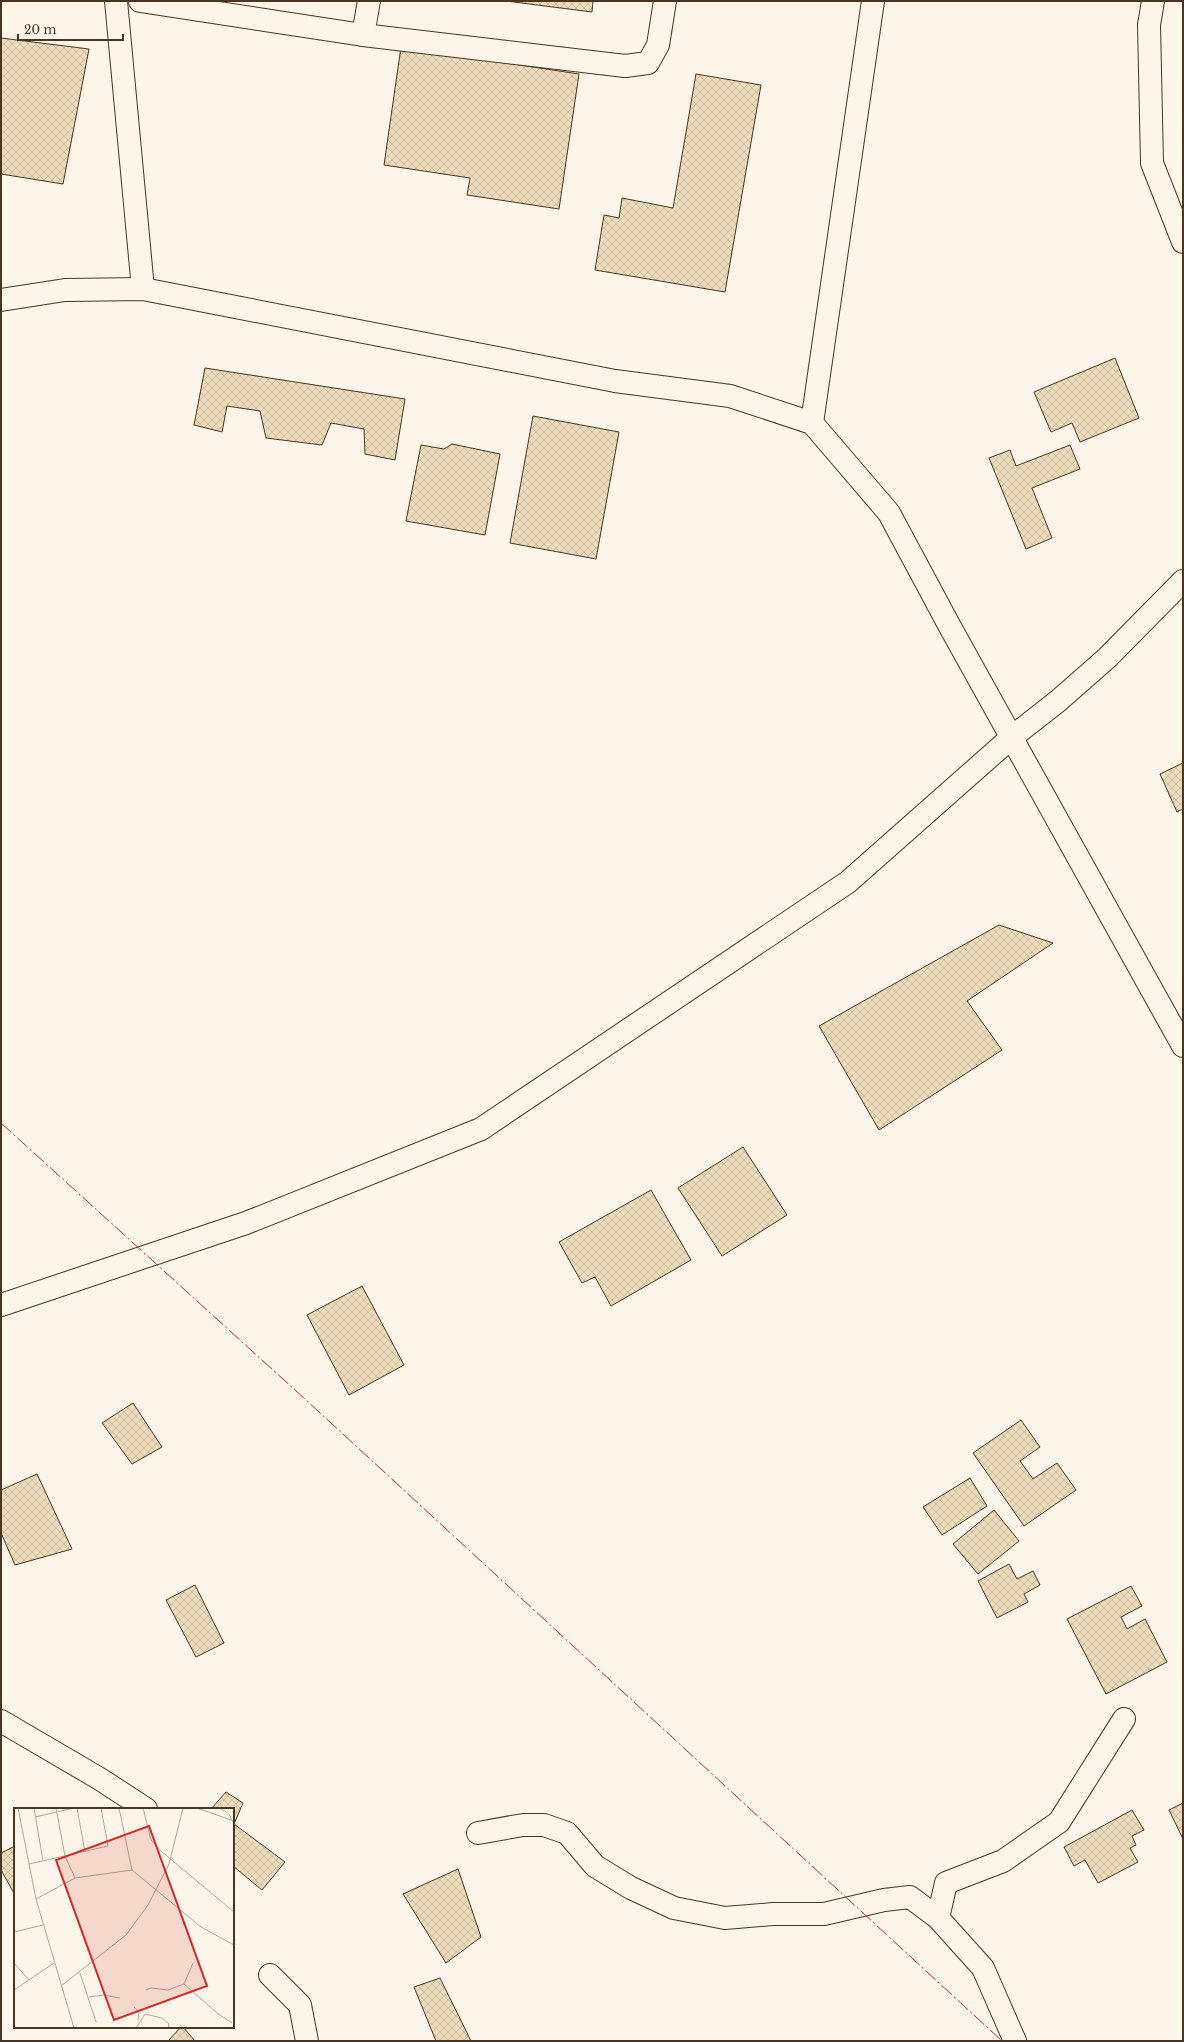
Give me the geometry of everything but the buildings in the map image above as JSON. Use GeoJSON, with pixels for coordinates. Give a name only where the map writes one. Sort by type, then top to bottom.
{"type":"FeatureCollection","features":[{"type":"Feature","properties":{"kind":"street"},"geometry":{"type":"LineString","coordinates":[[116,1],[143,289]]}},
{"type":"Feature","properties":{"kind":"street"},"geometry":{"type":"LineString","coordinates":[[140,1],[363,35],[625,66],[648,63],[658,45],[664,1]]}},
{"type":"Feature","properties":{"kind":"street"},"geometry":{"type":"LineString","coordinates":[[363,35],[369,1]]}},
{"type":"Feature","properties":{"kind":"street"},"geometry":{"type":"LineString","coordinates":[[812,423],[872,1]]}},
{"type":"Feature","properties":{"kind":"street"},"geometry":{"type":"LineString","coordinates":[[1153,1],[1149,25],[1152,164],[1183,242]]}},
{"type":"Feature","properties":{"kind":"street"},"geometry":{"type":"LineString","coordinates":[[1,300],[64,290],[143,289],[615,381],[730,396],[812,423],[889,513],[949,625],[1183,1046]]}},
{"type":"Feature","properties":{"kind":"street"},"geometry":{"type":"LineString","coordinates":[[1,1305],[246,1222],[481,1129],[848,882],[1012,737],[1058,701],[1107,658],[1183,581]]}},
{"type":"Feature","properties":{"kind":"street"},"geometry":{"type":"LineString","coordinates":[[938,1918],[946,1883],[1003,1862],[1059,1822],[1124,1719]]}},
{"type":"Feature","properties":{"kind":"street"},"geometry":{"type":"LineString","coordinates":[[1,1721],[100,1779],[144,1808]]}},
{"type":"Feature","properties":{"kind":"street"},"geometry":{"type":"LineString","coordinates":[[478,1833],[523,1825],[544,1825],[567,1833],[595,1866],[631,1888],[674,1908],[725,1918],[773,1914],[824,1914],[884,1900],[910,1897],[938,1918],[983,1968],[1015,2041]]}},
{"type":"Feature","properties":{"kind":"street"},"geometry":{"type":"LineString","coordinates":[[270,1975],[300,2005],[307,2041]]}},
{"type":"Feature","properties":{"kind":"power"},"geometry":{"type":"LineString","coordinates":[[1,1123],[306,1400],[1002,2041]]}}]}
